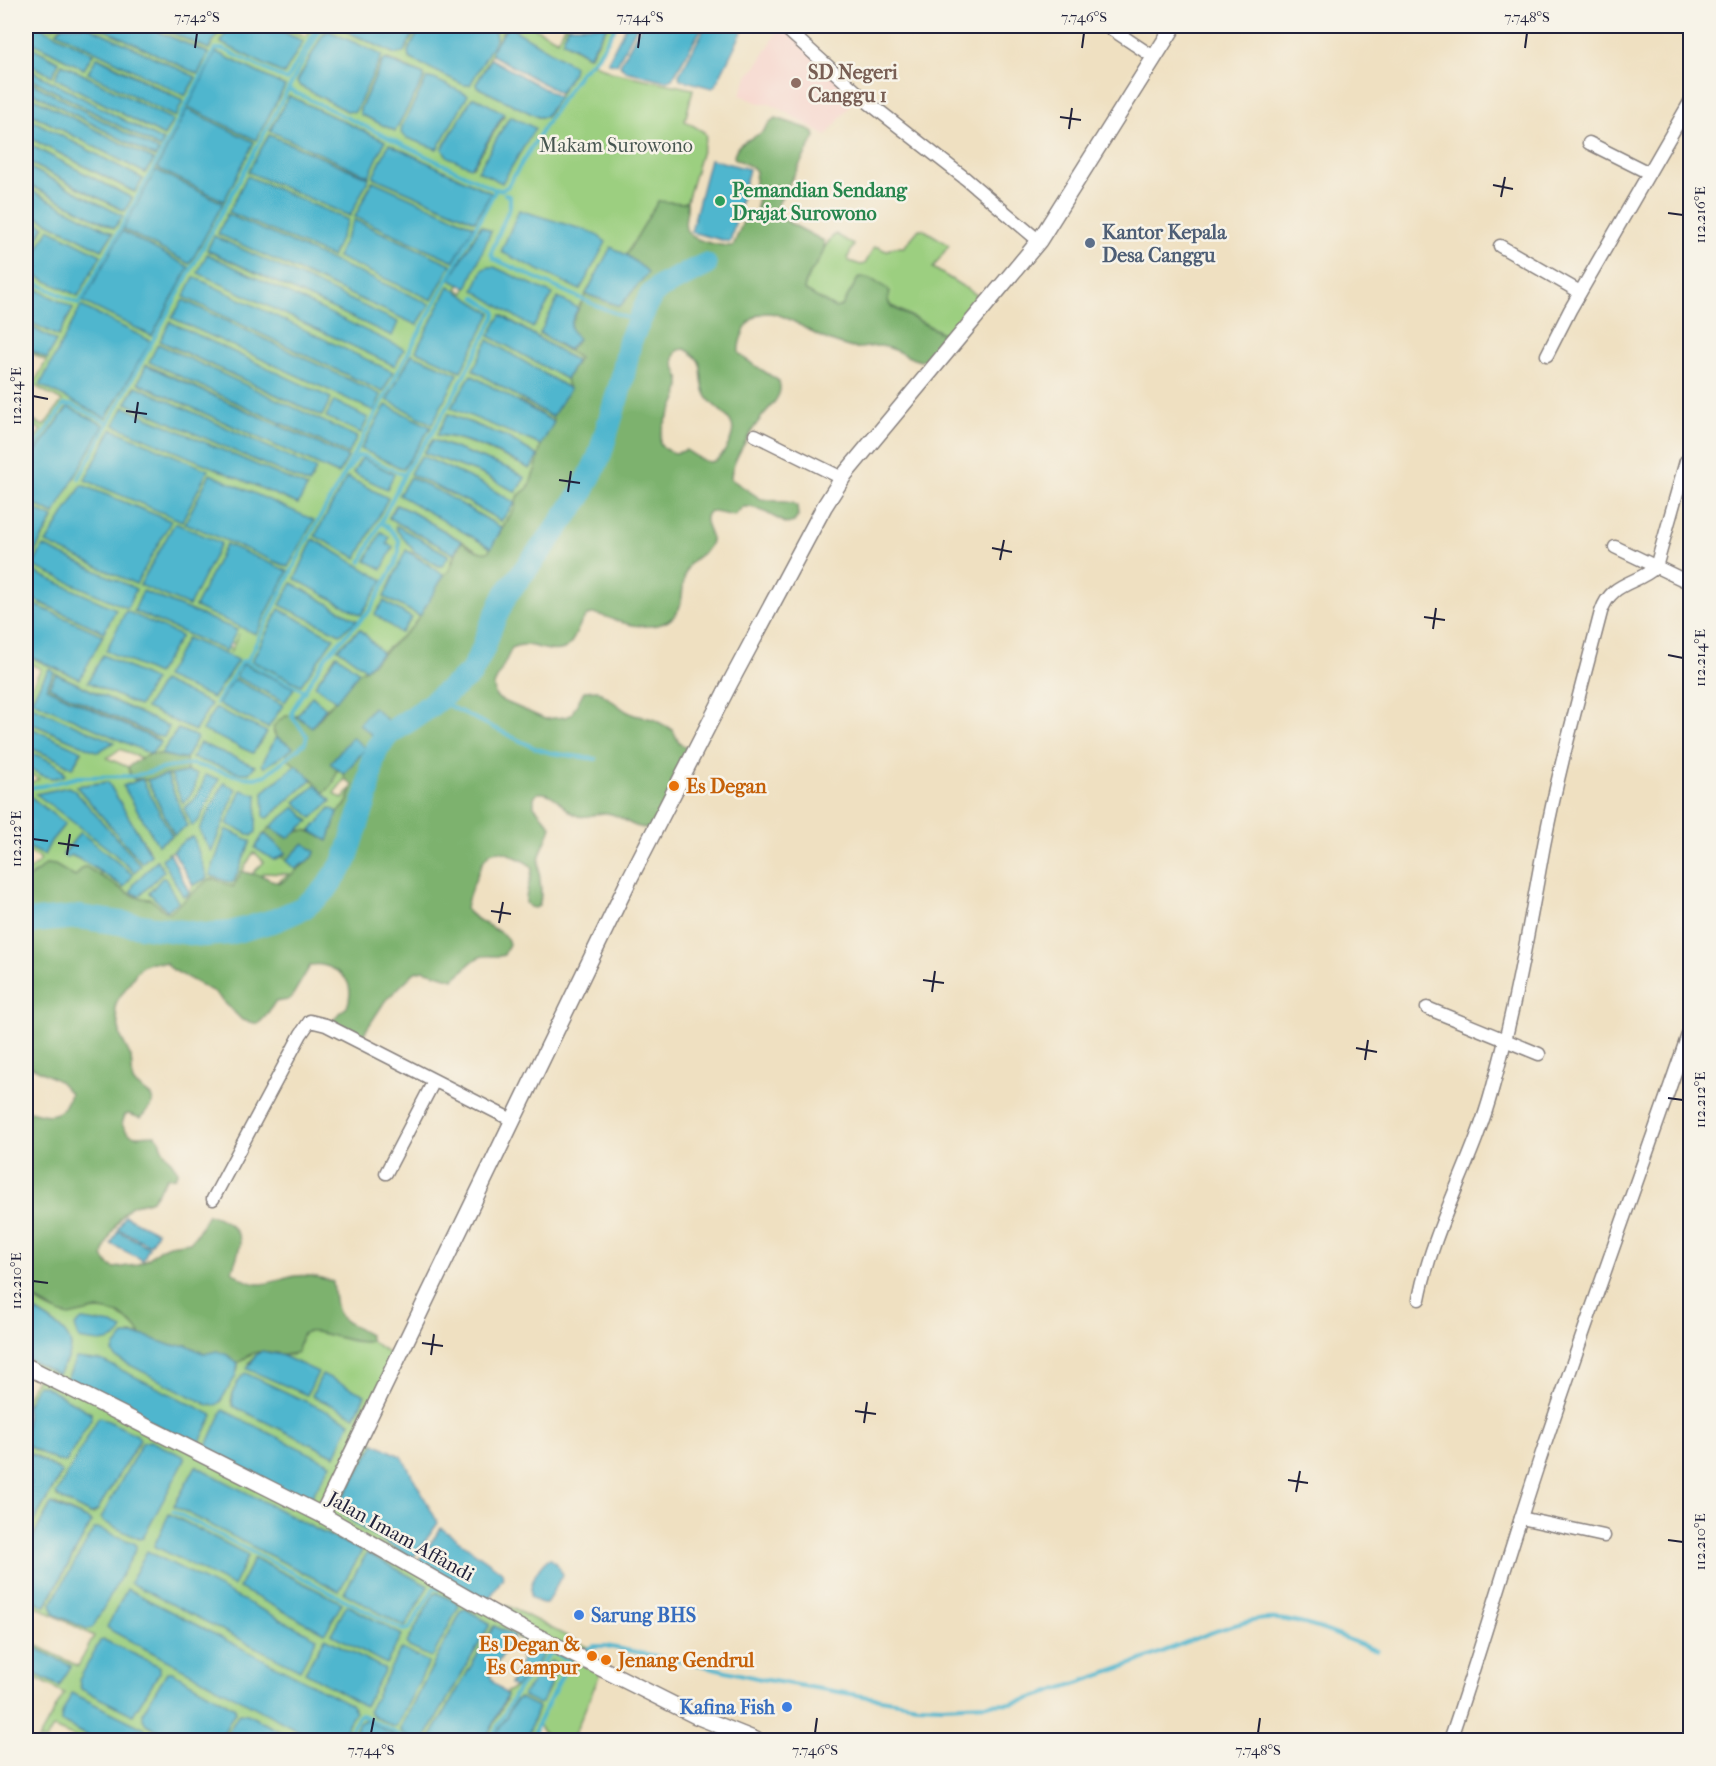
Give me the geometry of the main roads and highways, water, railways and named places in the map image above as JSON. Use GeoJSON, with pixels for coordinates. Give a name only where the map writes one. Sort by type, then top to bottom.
{"type":"FeatureCollection","features":[{"type":"Feature","properties":{"kind":"water"},"geometry":{"type":"Polygon","coordinates":[[[26,26],[37,26],[93,53],[84,69],[26,39],[26,26]]]}},
{"type":"Feature","properties":{"kind":"water"},"geometry":{"type":"Polygon","coordinates":[[[63,26],[87,26],[196,77],[185,96],[57,32],[63,26]]]}},
{"type":"Feature","properties":{"kind":"water"},"geometry":{"type":"Polygon","coordinates":[[[97,26],[145,26],[208,53],[198,74],[97,26]]]}},
{"type":"Feature","properties":{"kind":"water"},"geometry":{"type":"Polygon","coordinates":[[[156,26],[210,26],[220,29],[209,49],[156,26]]]}},
{"type":"Feature","properties":{"kind":"water"},"geometry":{"type":"Polygon","coordinates":[[[230,26],[269,26],[303,41],[284,74],[221,43],[230,26]]]}},
{"type":"Feature","properties":{"kind":"water"},"geometry":{"type":"Polygon","coordinates":[[[335,26],[418,26],[403,53],[395,54],[335,26]]]}},
{"type":"Feature","properties":{"kind":"water"},"geometry":{"type":"Polygon","coordinates":[[[422,26],[482,26],[495,32],[496,39],[470,85],[464,85],[409,58],[408,51],[422,26]]]}},
{"type":"Feature","properties":{"kind":"water"},"geometry":{"type":"Polygon","coordinates":[[[508,26],[574,66],[573,72],[560,93],[492,55],[492,50],[508,26]]]}},
{"type":"Feature","properties":{"kind":"water"},"geometry":{"type":"Polygon","coordinates":[[[569,26],[607,26],[589,56],[563,41],[569,26]]]}},
{"type":"Feature","properties":{"kind":"water"},"geometry":{"type":"Polygon","coordinates":[[[626,26],[637,26],[617,64],[609,63],[608,61],[626,26]]]}},
{"type":"Feature","properties":{"kind":"water"},"geometry":{"type":"Polygon","coordinates":[[[641,26],[703,26],[672,79],[667,81],[626,71],[620,65],[641,26]]]}},
{"type":"Feature","properties":{"kind":"water"},"geometry":{"type":"Polygon","coordinates":[[[706,26],[745,26],[712,88],[680,79],[679,75],[706,26]]]}},
{"type":"Feature","properties":{"kind":"water"},"geometry":{"type":"Polygon","coordinates":[[[329,31],[382,55],[355,112],[347,111],[300,86],[297,82],[323,34],[329,31]]]}},
{"type":"Feature","properties":{"kind":"water"},"geometry":{"type":"Polygon","coordinates":[[[26,44],[59,62],[52,76],[26,62],[26,44]]]}},
{"type":"Feature","properties":{"kind":"water"},"geometry":{"type":"Polygon","coordinates":[[[216,52],[285,86],[256,140],[188,107],[216,52]]]}},
{"type":"Feature","properties":{"kind":"water"},"geometry":{"type":"Polygon","coordinates":[[[97,57],[183,101],[175,117],[88,73],[97,57]]]}},
{"type":"Feature","properties":{"kind":"water"},"geometry":{"type":"Polygon","coordinates":[[[384,59],[424,75],[395,131],[360,114],[360,109],[384,59]]]}},
{"type":"Feature","properties":{"kind":"water"},"geometry":{"type":"Polygon","coordinates":[[[491,59],[559,97],[545,117],[538,117],[477,87],[476,84],[491,59]]]}},
{"type":"Feature","properties":{"kind":"water"},"geometry":{"type":"Polygon","coordinates":[[[62,64],[173,120],[164,136],[55,78],[62,64]]]}},
{"type":"Feature","properties":{"kind":"water"},"geometry":{"type":"Polygon","coordinates":[[[26,68],[163,141],[160,148],[26,76],[26,68]]]}},
{"type":"Feature","properties":{"kind":"water"},"geometry":{"type":"Polygon","coordinates":[[[427,78],[468,95],[437,149],[407,138],[401,133],[402,126],[427,78]]]}},
{"type":"Feature","properties":{"kind":"water"},"geometry":{"type":"Polygon","coordinates":[[[26,80],[159,151],[155,157],[26,89],[26,80]]]}},
{"type":"Feature","properties":{"kind":"water"},"geometry":{"type":"Polygon","coordinates":[[[26,94],[154,160],[145,173],[26,111],[26,94]]]}},
{"type":"Feature","properties":{"kind":"water"},"geometry":{"type":"Polygon","coordinates":[[[289,96],[385,141],[369,176],[270,131],[289,96]]]}},
{"type":"Feature","properties":{"kind":"water"},"geometry":{"type":"Polygon","coordinates":[[[472,98],[504,113],[470,167],[448,157],[442,149],[472,98]]]}},
{"type":"Feature","properties":{"kind":"water"},"geometry":{"type":"Polygon","coordinates":[[[187,109],[254,142],[224,201],[157,168],[187,109]]]}},
{"type":"Feature","properties":{"kind":"water"},"geometry":{"type":"Polygon","coordinates":[[[510,116],[535,128],[502,183],[478,171],[510,116]]]}},
{"type":"Feature","properties":{"kind":"water"},"geometry":{"type":"Polygon","coordinates":[[[26,117],[143,179],[135,192],[26,136],[26,117]]]}},
{"type":"Feature","properties":{"kind":"water"},"geometry":{"type":"Polygon","coordinates":[[[269,135],[369,178],[350,216],[248,172],[269,135]]]}},
{"type":"Feature","properties":{"kind":"water"},"geometry":{"type":"Polygon","coordinates":[[[26,143],[132,198],[125,211],[26,161],[26,143]]]}},
{"type":"Feature","properties":{"kind":"water"},"geometry":{"type":"Polygon","coordinates":[[[389,144],[491,193],[475,221],[373,177],[389,144]]]}},
{"type":"Feature","properties":{"kind":"water","name":"Pemandian Sendang Drajat Surowono"},"geometry":{"type":"Polygon","coordinates":[[[710,159],[749,169],[730,242],[691,232],[710,159]]]}},
{"type":"Feature","properties":{"kind":"water"},"geometry":{"type":"Polygon","coordinates":[[[26,166],[123,216],[114,228],[26,183],[26,166]]]}},
{"type":"Feature","properties":{"kind":"water"},"geometry":{"type":"Polygon","coordinates":[[[156,170],[223,203],[190,264],[123,229],[156,170]]]}},
{"type":"Feature","properties":{"kind":"water"},"geometry":{"type":"Polygon","coordinates":[[[247,176],[348,220],[332,257],[229,212],[247,176]]]}},
{"type":"Feature","properties":{"kind":"water"},"geometry":{"type":"Polygon","coordinates":[[[373,181],[474,226],[454,261],[355,217],[373,181]]]}},
{"type":"Feature","properties":{"kind":"water"},"geometry":{"type":"Polygon","coordinates":[[[26,188],[113,233],[102,250],[26,211],[26,188]]]}},
{"type":"Feature","properties":{"kind":"water"},"geometry":{"type":"Polygon","coordinates":[[[519,210],[594,233],[606,242],[580,290],[501,252],[519,210]]]}},
{"type":"Feature","properties":{"kind":"water"},"geometry":{"type":"Polygon","coordinates":[[[227,214],[430,304],[417,325],[218,234],[227,214]]]}},
{"type":"Feature","properties":{"kind":"water"},"geometry":{"type":"Polygon","coordinates":[[[26,217],[44,226],[26,260],[26,217]]]}},
{"type":"Feature","properties":{"kind":"water"},"geometry":{"type":"Polygon","coordinates":[[[354,220],[451,264],[432,300],[337,257],[354,220]]]}},
{"type":"Feature","properties":{"kind":"water"},"geometry":{"type":"Polygon","coordinates":[[[481,226],[491,231],[467,288],[450,280],[481,226]]]}},
{"type":"Feature","properties":{"kind":"water"},"geometry":{"type":"Polygon","coordinates":[[[49,229],[101,255],[78,296],[26,271],[49,229]]]}},
{"type":"Feature","properties":{"kind":"water"},"geometry":{"type":"Polygon","coordinates":[[[122,231],[189,267],[152,336],[83,302],[122,231]]]}},
{"type":"Feature","properties":{"kind":"water"},"geometry":{"type":"Polygon","coordinates":[[[214,236],[398,322],[392,336],[207,250],[214,236]]]}},
{"type":"Feature","properties":{"kind":"water"},"geometry":{"type":"Polygon","coordinates":[[[611,247],[626,255],[648,273],[620,306],[586,294],[611,247]]]}},
{"type":"Feature","properties":{"kind":"water"},"geometry":{"type":"Polygon","coordinates":[[[207,254],[404,349],[395,366],[198,273],[207,254]]]}},
{"type":"Feature","properties":{"kind":"water"},"geometry":{"type":"Polygon","coordinates":[[[490,267],[553,294],[533,328],[474,290],[483,269],[490,267]]]}},
{"type":"Feature","properties":{"kind":"water"},"geometry":{"type":"Polygon","coordinates":[[[194,277],[393,372],[383,392],[184,297],[194,277]]]}},
{"type":"Feature","properties":{"kind":"water"},"geometry":{"type":"Polygon","coordinates":[[[26,284],[73,308],[58,336],[26,320],[26,284]]]}},
{"type":"Feature","properties":{"kind":"water"},"geometry":{"type":"Polygon","coordinates":[[[449,286],[491,313],[461,371],[416,351],[449,286]]]}},
{"type":"Feature","properties":{"kind":"water"},"geometry":{"type":"Polygon","coordinates":[[[558,298],[578,308],[571,327],[578,339],[568,350],[540,333],[558,298]]]}},
{"type":"Feature","properties":{"kind":"water"},"geometry":{"type":"Polygon","coordinates":[[[183,300],[381,395],[374,411],[172,318],[183,300]]]}},
{"type":"Feature","properties":{"kind":"water"},"geometry":{"type":"Polygon","coordinates":[[[81,306],[151,341],[106,418],[40,385],[81,306]]]}},
{"type":"Feature","properties":{"kind":"water"},"geometry":{"type":"Polygon","coordinates":[[[501,315],[576,361],[566,379],[489,336],[501,315]]]}},
{"type":"Feature","properties":{"kind":"water"},"geometry":{"type":"Polygon","coordinates":[[[170,322],[331,398],[322,416],[160,341],[170,322]]]}},
{"type":"Feature","properties":{"kind":"water"},"geometry":{"type":"Polygon","coordinates":[[[26,324],[56,341],[47,359],[26,347],[26,324]]]}},
{"type":"Feature","properties":{"kind":"water"},"geometry":{"type":"Polygon","coordinates":[[[488,340],[570,389],[552,417],[473,370],[488,340]]]}},
{"type":"Feature","properties":{"kind":"water"},"geometry":{"type":"Polygon","coordinates":[[[158,344],[357,437],[348,454],[149,362],[158,344]]]}},
{"type":"Feature","properties":{"kind":"water"},"geometry":{"type":"Polygon","coordinates":[[[412,354],[458,374],[432,424],[387,400],[412,354]]]}},
{"type":"Feature","properties":{"kind":"water"},"geometry":{"type":"Polygon","coordinates":[[[146,365],[348,457],[338,474],[138,383],[146,365]]]}},
{"type":"Feature","properties":{"kind":"water"},"geometry":{"type":"Polygon","coordinates":[[[471,375],[554,422],[541,445],[451,408],[471,375]]]}},
{"type":"Feature","properties":{"kind":"water"},"geometry":{"type":"Polygon","coordinates":[[[136,386],[316,469],[309,484],[126,403],[136,386]]]}},
{"type":"Feature","properties":{"kind":"water"},"geometry":{"type":"Polygon","coordinates":[[[334,401],[368,418],[361,433],[326,417],[334,401]]]}},
{"type":"Feature","properties":{"kind":"water"},"geometry":{"type":"Polygon","coordinates":[[[386,405],[431,427],[403,469],[361,449],[386,405]]]}},
{"type":"Feature","properties":{"kind":"water"},"geometry":{"type":"Polygon","coordinates":[[[68,407],[104,425],[54,514],[26,500],[26,465],[68,407]]]}},
{"type":"Feature","properties":{"kind":"water"},"geometry":{"type":"Polygon","coordinates":[[[124,407],[307,487],[298,504],[114,425],[124,407]]]}},
{"type":"Feature","properties":{"kind":"water"},"geometry":{"type":"Polygon","coordinates":[[[448,414],[509,438],[538,456],[530,469],[473,443],[437,435],[448,414]]]}},
{"type":"Feature","properties":{"kind":"water"},"geometry":{"type":"Polygon","coordinates":[[[112,429],[208,470],[182,521],[85,480],[112,429]]]}},
{"type":"Feature","properties":{"kind":"water"},"geometry":{"type":"Polygon","coordinates":[[[433,440],[510,469],[525,478],[516,492],[482,474],[424,453],[433,440]]]}},
{"type":"Feature","properties":{"kind":"water"},"geometry":{"type":"Polygon","coordinates":[[[422,456],[481,483],[515,503],[501,521],[410,474],[422,456]]]}},
{"type":"Feature","properties":{"kind":"water"},"geometry":{"type":"Polygon","coordinates":[[[362,458],[394,474],[387,489],[353,473],[362,458]]]}},
{"type":"Feature","properties":{"kind":"water"},"geometry":{"type":"Polygon","coordinates":[[[210,474],[314,520],[288,567],[185,523],[210,474]]]}},
{"type":"Feature","properties":{"kind":"water"},"geometry":{"type":"Polygon","coordinates":[[[347,477],[388,498],[357,558],[315,536],[347,477]]]}},
{"type":"Feature","properties":{"kind":"water"},"geometry":{"type":"Polygon","coordinates":[[[410,477],[502,528],[491,548],[399,495],[410,477]]]}},
{"type":"Feature","properties":{"kind":"water"},"geometry":{"type":"Polygon","coordinates":[[[82,485],[171,521],[136,584],[46,543],[82,485]]]}},
{"type":"Feature","properties":{"kind":"water"},"geometry":{"type":"Polygon","coordinates":[[[26,505],[53,518],[28,564],[26,563],[26,505]]]}},
{"type":"Feature","properties":{"kind":"water"},"geometry":{"type":"Polygon","coordinates":[[[396,505],[461,541],[454,554],[389,518],[396,505]]]}},
{"type":"Feature","properties":{"kind":"water"},"geometry":{"type":"Polygon","coordinates":[[[175,523],[221,543],[189,606],[140,585],[175,523]]]}},
{"type":"Feature","properties":{"kind":"water"},"geometry":{"type":"Polygon","coordinates":[[[397,526],[448,555],[442,566],[415,552],[395,528],[397,526]]]}},
{"type":"Feature","properties":{"kind":"water"},"geometry":{"type":"Polygon","coordinates":[[[381,532],[389,537],[387,544],[393,547],[382,569],[366,561],[381,532]]]}},
{"type":"Feature","properties":{"kind":"water"},"geometry":{"type":"Polygon","coordinates":[[[313,539],[383,580],[361,615],[295,579],[313,539]]]}},
{"type":"Feature","properties":{"kind":"water"},"geometry":{"type":"Polygon","coordinates":[[[226,544],[288,571],[256,634],[195,607],[226,544]]]}},
{"type":"Feature","properties":{"kind":"water"},"geometry":{"type":"Polygon","coordinates":[[[43,546],[136,589],[127,608],[33,566],[43,546]]]}},
{"type":"Feature","properties":{"kind":"water"},"geometry":{"type":"Polygon","coordinates":[[[406,550],[444,575],[420,616],[384,597],[406,550]]]}},
{"type":"Feature","properties":{"kind":"water"},"geometry":{"type":"Polygon","coordinates":[[[32,571],[116,609],[104,632],[26,596],[26,584],[32,571]]]}},
{"type":"Feature","properties":{"kind":"water"},"geometry":{"type":"Polygon","coordinates":[[[292,583],[357,620],[340,634],[280,605],[292,583]]]}},
{"type":"Feature","properties":{"kind":"water"},"geometry":{"type":"Polygon","coordinates":[[[143,591],[237,630],[226,651],[134,611],[143,591]]]}},
{"type":"Feature","properties":{"kind":"water"},"geometry":{"type":"Polygon","coordinates":[[[26,601],[103,635],[80,679],[26,655],[26,601]]]}},
{"type":"Feature","properties":{"kind":"water"},"geometry":{"type":"Polygon","coordinates":[[[384,601],[412,618],[400,633],[375,614],[384,601]]]}},
{"type":"Feature","properties":{"kind":"water"},"geometry":{"type":"Polygon","coordinates":[[[279,609],[334,638],[301,685],[252,661],[279,609]]]}},
{"type":"Feature","properties":{"kind":"water"},"geometry":{"type":"Polygon","coordinates":[[[126,611],[181,636],[157,674],[106,651],[126,611]]]}},
{"type":"Feature","properties":{"kind":"water"},"geometry":{"type":"Polygon","coordinates":[[[360,629],[382,653],[366,669],[338,649],[360,629]]]}},
{"type":"Feature","properties":{"kind":"water"},"geometry":{"type":"Polygon","coordinates":[[[187,638],[238,660],[213,698],[165,677],[187,638]]]}},
{"type":"Feature","properties":{"kind":"water"},"geometry":{"type":"Polygon","coordinates":[[[103,655],[154,680],[139,706],[88,682],[103,655]]]}},
{"type":"Feature","properties":{"kind":"water"},"geometry":{"type":"Polygon","coordinates":[[[337,655],[359,672],[336,701],[315,685],[337,655]]]}},
{"type":"Feature","properties":{"kind":"water"},"geometry":{"type":"Polygon","coordinates":[[[243,664],[294,688],[285,702],[236,677],[243,664]]]}},
{"type":"Feature","properties":{"kind":"water"},"geometry":{"type":"Polygon","coordinates":[[[49,669],[54,672],[46,688],[161,742],[151,754],[31,700],[49,669]]]}},
{"type":"Feature","properties":{"kind":"water"},"geometry":{"type":"Polygon","coordinates":[[[56,674],[169,727],[164,737],[156,736],[49,687],[56,674]]]}},
{"type":"Feature","properties":{"kind":"water"},"geometry":{"type":"Polygon","coordinates":[[[234,679],[283,705],[268,728],[218,704],[234,679]]]}},
{"type":"Feature","properties":{"kind":"water"},"geometry":{"type":"Polygon","coordinates":[[[162,681],[211,704],[195,731],[146,708],[162,681]]]}},
{"type":"Feature","properties":{"kind":"water"},"geometry":{"type":"Polygon","coordinates":[[[312,696],[326,708],[312,727],[297,716],[312,696]]]}},
{"type":"Feature","properties":{"kind":"water"},"geometry":{"type":"Polygon","coordinates":[[[29,705],[114,742],[98,752],[26,721],[26,711],[29,705]]]}},
{"type":"Feature","properties":{"kind":"water"},"geometry":{"type":"Polygon","coordinates":[[[373,707],[388,721],[373,736],[359,724],[373,707]]]}},
{"type":"Feature","properties":{"kind":"water"},"geometry":{"type":"Polygon","coordinates":[[[215,708],[267,732],[253,753],[202,730],[215,708]]]}},
{"type":"Feature","properties":{"kind":"water"},"geometry":{"type":"Polygon","coordinates":[[[26,726],[82,751],[72,768],[26,746],[26,726]]]}},
{"type":"Feature","properties":{"kind":"water"},"geometry":{"type":"Polygon","coordinates":[[[178,729],[197,737],[186,758],[161,754],[178,729]]]}},
{"type":"Feature","properties":{"kind":"water"},"geometry":{"type":"Polygon","coordinates":[[[276,737],[293,747],[264,768],[262,764],[276,737]]]}},
{"type":"Feature","properties":{"kind":"water"},"geometry":{"type":"Polygon","coordinates":[[[352,737],[366,748],[344,774],[330,763],[352,737]]]}},
{"type":"Feature","properties":{"kind":"water"},"geometry":{"type":"Polygon","coordinates":[[[200,743],[255,766],[249,773],[241,773],[192,758],[200,743]]]}},
{"type":"Feature","properties":{"kind":"water"},"geometry":{"type":"Polygon","coordinates":[[[26,751],[54,763],[65,775],[50,778],[26,767],[26,751]]]}},
{"type":"Feature","properties":{"kind":"water"},"geometry":{"type":"Polygon","coordinates":[[[296,765],[312,779],[268,818],[264,817],[263,792],[296,765]]]}},
{"type":"Feature","properties":{"kind":"water"},"geometry":{"type":"Polygon","coordinates":[[[187,772],[197,774],[197,778],[193,790],[183,803],[171,775],[187,772]]]}},
{"type":"Feature","properties":{"kind":"water"},"geometry":{"type":"Polygon","coordinates":[[[167,775],[187,826],[174,835],[147,780],[167,775]]]}},
{"type":"Feature","properties":{"kind":"water"},"geometry":{"type":"Polygon","coordinates":[[[205,775],[219,779],[199,820],[192,826],[184,808],[198,794],[205,775]]]}},
{"type":"Feature","properties":{"kind":"water"},"geometry":{"type":"Polygon","coordinates":[[[142,779],[172,836],[158,845],[123,786],[142,779]]]}},
{"type":"Feature","properties":{"kind":"water"},"geometry":{"type":"Polygon","coordinates":[[[108,782],[151,855],[142,863],[76,786],[108,782]]]}},
{"type":"Feature","properties":{"kind":"water"},"geometry":{"type":"Polygon","coordinates":[[[224,783],[236,789],[211,851],[199,830],[224,783]]]}},
{"type":"Feature","properties":{"kind":"water"},"geometry":{"type":"Polygon","coordinates":[[[316,785],[331,801],[312,818],[295,802],[316,785]]]}},
{"type":"Feature","properties":{"kind":"water"},"geometry":{"type":"Polygon","coordinates":[[[68,787],[74,790],[141,866],[134,872],[111,851],[36,794],[68,787]]]}},
{"type":"Feature","properties":{"kind":"water"},"geometry":{"type":"Polygon","coordinates":[[[241,790],[257,795],[256,832],[252,836],[227,824],[241,790]]]}},
{"type":"Feature","properties":{"kind":"water"},"geometry":{"type":"Polygon","coordinates":[[[26,797],[31,797],[65,824],[51,841],[44,855],[26,846],[26,797]]]}},
{"type":"Feature","properties":{"kind":"water"},"geometry":{"type":"Polygon","coordinates":[[[295,807],[309,821],[288,838],[270,827],[295,807]]]}},
{"type":"Feature","properties":{"kind":"water"},"geometry":{"type":"Polygon","coordinates":[[[330,808],[338,812],[328,841],[311,831],[330,808]]]}},
{"type":"Feature","properties":{"kind":"water"},"geometry":{"type":"Polygon","coordinates":[[[226,829],[251,841],[234,881],[231,883],[210,875],[226,829]]]}},
{"type":"Feature","properties":{"kind":"water"},"geometry":{"type":"Polygon","coordinates":[[[80,832],[133,875],[124,887],[80,859],[70,855],[67,858],[63,855],[80,832]]]}},
{"type":"Feature","properties":{"kind":"water"},"geometry":{"type":"Polygon","coordinates":[[[263,835],[266,835],[286,853],[274,860],[255,848],[263,835]]]}},
{"type":"Feature","properties":{"kind":"water"},"geometry":{"type":"Polygon","coordinates":[[[192,837],[207,877],[193,885],[173,851],[192,837]]]}},
{"type":"Feature","properties":{"kind":"water"},"geometry":{"type":"Polygon","coordinates":[[[304,843],[315,852],[313,857],[295,869],[286,861],[304,843]]]}},
{"type":"Feature","properties":{"kind":"water"},"geometry":{"type":"Polygon","coordinates":[[[170,853],[189,892],[186,896],[183,896],[162,859],[170,853]]]}},
{"type":"Feature","properties":{"kind":"water"},"geometry":{"type":"Polygon","coordinates":[[[157,860],[164,871],[139,896],[131,892],[134,884],[157,860]]]}},
{"type":"Feature","properties":{"kind":"water"},"geometry":{"type":"Polygon","coordinates":[[[162,878],[165,878],[178,902],[167,910],[149,893],[162,878]]]}},
{"type":"Feature","properties":{"kind":"water"},"geometry":{"type":"Polygon","coordinates":[[[125,1216],[157,1232],[150,1245],[118,1229],[125,1216]]]}},
{"type":"Feature","properties":{"kind":"water"},"geometry":{"type":"Polygon","coordinates":[[[118,1231],[149,1247],[143,1260],[111,1244],[118,1231]]]}},
{"type":"Feature","properties":{"kind":"water"},"geometry":{"type":"Polygon","coordinates":[[[26,1306],[56,1324],[68,1338],[71,1345],[70,1352],[58,1374],[26,1358],[26,1306]]]}},
{"type":"Feature","properties":{"kind":"water"},"geometry":{"type":"Polygon","coordinates":[[[82,1320],[112,1324],[123,1329],[115,1338],[104,1342],[79,1339],[75,1326],[82,1320]]]}},
{"type":"Feature","properties":{"kind":"water"},"geometry":{"type":"Polygon","coordinates":[[[124,1335],[145,1336],[172,1346],[187,1345],[204,1354],[217,1351],[238,1363],[236,1376],[220,1402],[215,1406],[208,1405],[116,1358],[113,1352],[115,1346],[124,1335]]]}},
{"type":"Feature","properties":{"kind":"water"},"geometry":{"type":"Polygon","coordinates":[[[262,1351],[281,1355],[318,1372],[307,1395],[247,1369],[256,1355],[262,1351]]]}},
{"type":"Feature","properties":{"kind":"water"},"geometry":{"type":"Polygon","coordinates":[[[76,1358],[103,1361],[213,1415],[198,1446],[67,1379],[76,1358]]]}},
{"type":"Feature","properties":{"kind":"water"},"geometry":{"type":"Polygon","coordinates":[[[245,1373],[350,1422],[335,1456],[233,1406],[232,1397],[235,1388],[245,1373]]]}},
{"type":"Feature","properties":{"kind":"water"},"geometry":{"type":"Polygon","coordinates":[[[322,1374],[365,1395],[355,1416],[312,1396],[322,1374]]]}},
{"type":"Feature","properties":{"kind":"water"},"geometry":{"type":"Polygon","coordinates":[[[39,1385],[91,1413],[92,1417],[66,1462],[57,1461],[26,1445],[26,1407],[39,1385]]]}},
{"type":"Feature","properties":{"kind":"water"},"geometry":{"type":"Polygon","coordinates":[[[223,1410],[331,1464],[308,1503],[205,1450],[223,1410]]]}},
{"type":"Feature","properties":{"kind":"water"},"geometry":{"type":"Polygon","coordinates":[[[100,1417],[137,1435],[140,1439],[97,1511],[90,1514],[56,1494],[100,1417]]]}},
{"type":"Feature","properties":{"kind":"water"},"geometry":{"type":"Polygon","coordinates":[[[150,1441],[185,1459],[143,1538],[139,1539],[104,1522],[101,1518],[142,1443],[150,1441]]]}},
{"type":"Feature","properties":{"kind":"water"},"geometry":{"type":"Polygon","coordinates":[[[375,1443],[402,1457],[438,1523],[413,1558],[361,1527],[341,1509],[342,1499],[375,1443]]]}},
{"type":"Feature","properties":{"kind":"water"},"geometry":{"type":"Polygon","coordinates":[[[26,1451],[62,1472],[32,1525],[28,1527],[26,1526],[26,1451]]]}},
{"type":"Feature","properties":{"kind":"water"},"geometry":{"type":"Polygon","coordinates":[[[196,1466],[317,1530],[362,1551],[339,1591],[174,1506],[196,1466]]]}},
{"type":"Feature","properties":{"kind":"water"},"geometry":{"type":"Polygon","coordinates":[[[51,1504],[89,1520],[91,1523],[45,1606],[26,1596],[26,1550],[51,1504]]]}},
{"type":"Feature","properties":{"kind":"water"},"geometry":{"type":"Polygon","coordinates":[[[169,1514],[248,1555],[233,1586],[154,1546],[169,1514]]]}},
{"type":"Feature","properties":{"kind":"water"},"geometry":{"type":"Polygon","coordinates":[[[97,1528],[136,1544],[136,1549],[93,1627],[87,1629],[54,1614],[51,1604],[94,1529],[97,1528]]]}},
{"type":"Feature","properties":{"kind":"water"},"geometry":{"type":"Polygon","coordinates":[[[441,1528],[502,1572],[503,1577],[489,1599],[482,1598],[418,1561],[441,1528]]]}},
{"type":"Feature","properties":{"kind":"water"},"geometry":{"type":"Polygon","coordinates":[[[147,1551],[317,1638],[300,1670],[130,1583],[147,1551]]]}},
{"type":"Feature","properties":{"kind":"water"},"geometry":{"type":"Polygon","coordinates":[[[367,1553],[428,1586],[405,1627],[344,1593],[367,1553]]]}},
{"type":"Feature","properties":{"kind":"water"},"geometry":{"type":"Polygon","coordinates":[[[254,1558],[342,1603],[325,1633],[239,1588],[254,1558]]]}},
{"type":"Feature","properties":{"kind":"water"},"geometry":{"type":"Polygon","coordinates":[[[548,1559],[559,1567],[562,1575],[546,1604],[542,1604],[531,1597],[531,1587],[537,1572],[548,1559]]]}},
{"type":"Feature","properties":{"kind":"water"},"geometry":{"type":"Polygon","coordinates":[[[127,1589],[350,1704],[355,1711],[339,1740],[316,1740],[114,1632],[107,1627],[127,1589]]]}},
{"type":"Feature","properties":{"kind":"water"},"geometry":{"type":"Polygon","coordinates":[[[437,1593],[458,1603],[459,1606],[431,1657],[409,1647],[407,1643],[434,1594],[437,1593]]]}},
{"type":"Feature","properties":{"kind":"water"},"geometry":{"type":"Polygon","coordinates":[[[347,1605],[402,1635],[386,1664],[331,1634],[347,1605]]]}},
{"type":"Feature","properties":{"kind":"water"},"geometry":{"type":"Polygon","coordinates":[[[466,1609],[489,1623],[489,1626],[424,1740],[412,1738],[401,1731],[402,1725],[462,1610],[466,1609]]]}},
{"type":"Feature","properties":{"kind":"water"},"geometry":{"type":"Polygon","coordinates":[[[494,1626],[513,1635],[513,1638],[490,1675],[493,1682],[507,1695],[485,1740],[429,1740],[494,1626]]]}},
{"type":"Feature","properties":{"kind":"water"},"geometry":{"type":"Polygon","coordinates":[[[325,1638],[385,1669],[365,1706],[305,1672],[325,1638]]]}},
{"type":"Feature","properties":{"kind":"water"},"geometry":{"type":"Polygon","coordinates":[[[104,1640],[159,1666],[159,1673],[133,1715],[81,1689],[79,1680],[100,1641],[104,1640]]]}},
{"type":"Feature","properties":{"kind":"water"},"geometry":{"type":"Polygon","coordinates":[[[26,1643],[71,1666],[59,1686],[26,1669],[26,1643]]]}},
{"type":"Feature","properties":{"kind":"water"},"geometry":{"type":"Polygon","coordinates":[[[528,1646],[542,1654],[542,1657],[514,1687],[510,1684],[522,1660],[520,1654],[528,1646]]]}},
{"type":"Feature","properties":{"kind":"water"},"geometry":{"type":"Polygon","coordinates":[[[402,1649],[428,1664],[396,1727],[393,1727],[370,1714],[369,1710],[402,1649]]]}},
{"type":"Feature","properties":{"kind":"water"},"geometry":{"type":"Polygon","coordinates":[[[551,1661],[559,1665],[542,1703],[539,1704],[523,1696],[523,1694],[551,1661]]]}},
{"type":"Feature","properties":{"kind":"water"},"geometry":{"type":"Polygon","coordinates":[[[167,1672],[172,1672],[235,1708],[220,1740],[177,1740],[146,1724],[143,1712],[167,1672]]]}},
{"type":"Feature","properties":{"kind":"water"},"geometry":{"type":"Polygon","coordinates":[[[72,1693],[145,1729],[147,1734],[145,1740],[96,1740],[62,1722],[62,1713],[72,1693]]]}},
{"type":"Feature","properties":{"kind":"water"},"geometry":{"type":"Polygon","coordinates":[[[520,1698],[538,1707],[526,1740],[493,1740],[516,1700],[520,1698]]]}},
{"type":"Feature","properties":{"kind":"water"},"geometry":{"type":"Polygon","coordinates":[[[239,1713],[247,1714],[296,1740],[224,1740],[239,1713]]]}},
{"type":"Feature","properties":{"kind":"water"},"geometry":{"type":"Polygon","coordinates":[[[366,1719],[401,1740],[352,1740],[359,1723],[366,1719]]]}},
{"type":"Feature","properties":{"kind":"waterway"},"geometry":{"type":"LineString","coordinates":[[26,278],[79,304],[215,49],[223,49],[287,80],[318,26]]}},
{"type":"Feature","properties":{"kind":"waterway"},"geometry":{"type":"LineString","coordinates":[[79,478],[322,26]]}},
{"type":"Feature","properties":{"kind":"waterway"},"geometry":{"type":"LineString","coordinates":[[288,89],[494,189],[502,190],[507,187],[580,73],[598,56],[616,26]]}},
{"type":"Feature","properties":{"kind":"waterway"},"geometry":{"type":"LineString","coordinates":[[345,471],[496,189]]}},
{"type":"Feature","properties":{"kind":"waterway"},"geometry":{"type":"LineString","coordinates":[[505,194],[510,197],[510,206],[491,253],[494,259],[638,322]]}},
{"type":"Feature","properties":{"kind":"waterway"},"geometry":{"type":"LineString","coordinates":[[26,925],[34,921],[79,917],[204,935],[230,933],[276,920],[303,908],[325,890],[345,861],[368,791],[372,762],[377,748],[388,734],[423,711],[471,673],[506,594],[580,496],[599,457],[622,380],[630,341],[651,295],[660,287],[705,265]]}},
{"type":"Feature","properties":{"kind":"waterway"},"geometry":{"type":"LineString","coordinates":[[361,562],[408,467],[432,433],[495,316],[495,311],[475,297]]}},
{"type":"Feature","properties":{"kind":"waterway"},"geometry":{"type":"LineString","coordinates":[[26,460],[64,405],[72,405],[109,423]]}},
{"type":"Feature","properties":{"kind":"waterway"},"geometry":{"type":"LineString","coordinates":[[216,703],[240,664],[243,661],[247,662],[304,546],[345,473],[358,456],[364,456],[404,475]]}},
{"type":"Feature","properties":{"kind":"waterway"},"geometry":{"type":"LineString","coordinates":[[26,788],[79,777],[134,776],[192,764],[243,777],[255,778],[266,775],[305,743],[307,736],[292,717],[293,709],[326,656],[370,610],[395,564],[399,552],[399,541],[381,522]]}},
{"type":"Feature","properties":{"kind":"waterway"},"geometry":{"type":"LineString","coordinates":[[247,662],[305,691]]}},
{"type":"Feature","properties":{"kind":"waterway"},"geometry":{"type":"LineString","coordinates":[[437,700],[535,748],[551,753],[596,759]]}},
{"type":"Feature","properties":{"kind":"waterway"},"geometry":{"type":"LineString","coordinates":[[173,1511],[403,1630],[409,1629],[434,1588],[439,1589]]}},
{"type":"Feature","properties":{"kind":"waterway"},"geometry":{"type":"LineString","coordinates":[[580,1653],[594,1646],[606,1646],[761,1679],[917,1705],[942,1706],[1011,1703],[1026,1700],[1126,1666],[1201,1636],[1242,1623],[1261,1620],[1277,1619],[1303,1624],[1377,1651]]}},
{"type":"Feature","properties":{"kind":"waterway"},"geometry":{"type":"LineString","coordinates":[[521,1636],[568,1661]]}},
{"type":"Feature","properties":{"kind":"waterway"},"geometry":{"type":"LineString","coordinates":[[490,1740],[518,1689],[551,1653]]}},
{"type":"Feature","properties":{"kind":"waterway"},"geometry":{"type":"LineString","coordinates":[[532,1740],[538,1723],[571,1658]]}},
{"type":"Feature","properties":{"kind":"waterway"},"geometry":{"type":"LineString","coordinates":[[345,1740],[360,1714],[409,1740]]}},
{"type":"Feature","properties":{"kind":"place","name":"SD Negeri Canggu 1"},"geometry":{"type":"Point","coordinates":[796,83]}},
{"type":"Feature","properties":{"kind":"place","name":"Pemandian Sendang Drajat Surowono"},"geometry":{"type":"Point","coordinates":[720,201]}},
{"type":"Feature","properties":{"kind":"place","name":"Kantor Kepala Desa Canggu"},"geometry":{"type":"Point","coordinates":[1090,243]}},
{"type":"Feature","properties":{"kind":"place","name":"Es Degan"},"geometry":{"type":"Point","coordinates":[674,786]}},
{"type":"Feature","properties":{"kind":"place","name":"Sarung BHS"},"geometry":{"type":"Point","coordinates":[579,1615]}},
{"type":"Feature","properties":{"kind":"place","name":"Es Degan & Es Campur"},"geometry":{"type":"Point","coordinates":[592,1656]}},
{"type":"Feature","properties":{"kind":"place","name":"Jenang Gendrul"},"geometry":{"type":"Point","coordinates":[606,1660]}},
{"type":"Feature","properties":{"kind":"place","name":"Kafina Fish"},"geometry":{"type":"Point","coordinates":[787,1707]}},
{"type":"Feature","properties":{"kind":"park label","name":"Makam Surowono"},"geometry":{"type":"Point","coordinates":[616,145]}}]}
